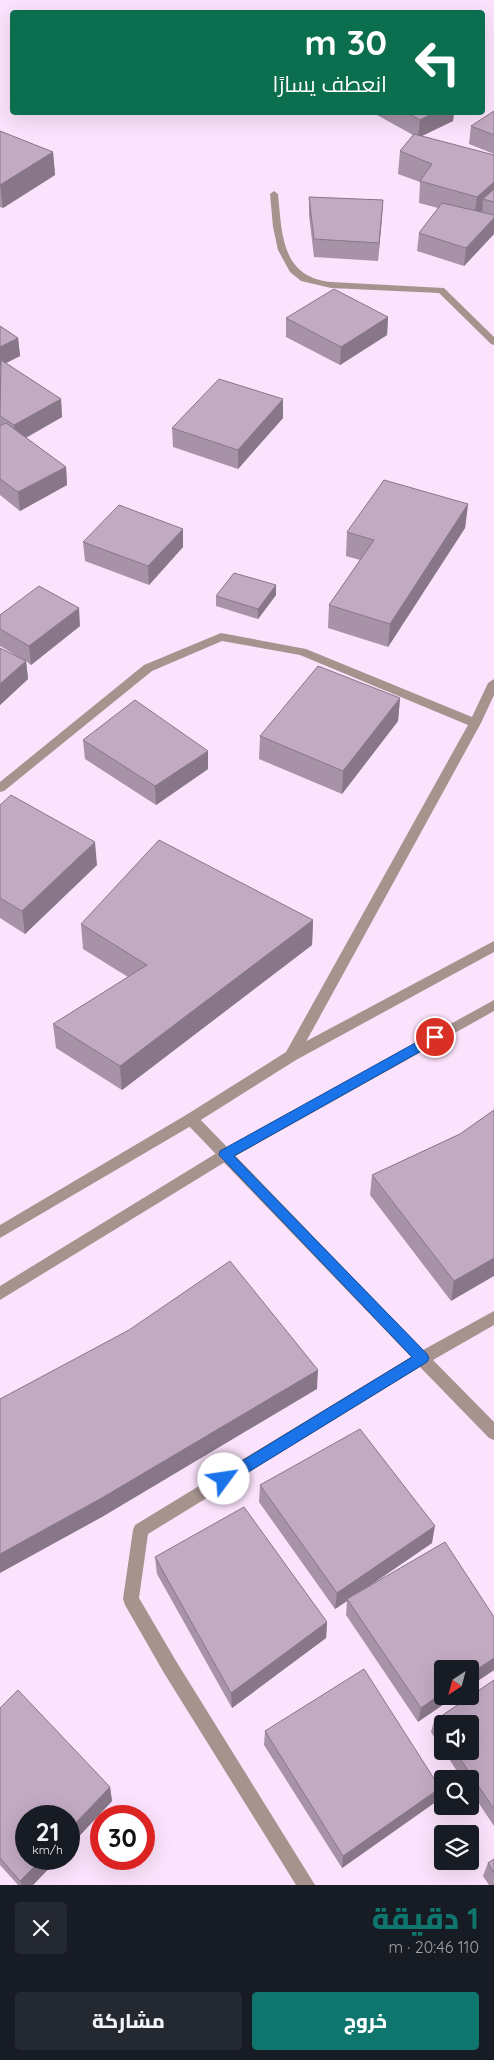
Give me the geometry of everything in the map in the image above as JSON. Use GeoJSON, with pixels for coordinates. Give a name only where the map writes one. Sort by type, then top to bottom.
{"type":"FeatureCollection","features":[{"type":"Feature","properties":{"kind":"street"},"geometry":{"type":"LineString","coordinates":[[274,194],[276,227],[289,266],[301,277],[314,283],[331,285],[441,290],[494,342]]}},
{"type":"Feature","properties":{"kind":"street"},"geometry":{"type":"LineString","coordinates":[[0,788],[148,668],[221,637],[302,652],[475,723]]}},
{"type":"Feature","properties":{"kind":"street"},"geometry":{"type":"LineString","coordinates":[[291,1056],[475,723],[494,683]]}},
{"type":"Feature","properties":{"kind":"street"},"geometry":{"type":"LineString","coordinates":[[2,1228],[191,1119],[291,1056],[494,946]]}},
{"type":"Feature","properties":{"kind":"street"},"geometry":{"type":"LineString","coordinates":[[0,1294],[225,1155],[494,1005]]}},
{"type":"Feature","properties":{"kind":"street"},"geometry":{"type":"LineString","coordinates":[[191,1119],[494,1432]]}},
{"type":"Feature","properties":{"kind":"street"},"geometry":{"type":"LineString","coordinates":[[306,1885],[170,1667],[131,1599],[141,1530],[422,1358],[494,1318]]}},
{"type":"Feature","properties":{"kind":"building"},"geometry":{"type":"Polygon","coordinates":[[[494,111],[494,135],[471,126],[494,111]]]}},
{"type":"Feature","properties":{"kind":"building"},"geometry":{"type":"Polygon","coordinates":[[[411,115],[429,115],[420,120],[411,115]]]}},
{"type":"Feature","properties":{"kind":"building"},"geometry":{"type":"Polygon","coordinates":[[[0,131],[53,152],[0,185],[0,131]]]}},
{"type":"Feature","properties":{"kind":"building"},"geometry":{"type":"Polygon","coordinates":[[[414,134],[494,155],[494,182],[477,197],[420,181],[432,164],[400,151],[414,134]]]}},
{"type":"Feature","properties":{"kind":"building"},"geometry":{"type":"Polygon","coordinates":[[[494,189],[494,202],[483,199],[494,189]]]}},
{"type":"Feature","properties":{"kind":"building"},"geometry":{"type":"Polygon","coordinates":[[[309,197],[383,200],[379,243],[314,239],[309,197]]]}},
{"type":"Feature","properties":{"kind":"building"},"geometry":{"type":"Polygon","coordinates":[[[442,203],[494,215],[494,218],[466,248],[419,233],[442,203]]]}},
{"type":"Feature","properties":{"kind":"building"},"geometry":{"type":"Polygon","coordinates":[[[334,289],[388,317],[341,347],[286,318],[334,289]]]}},
{"type":"Feature","properties":{"kind":"building"},"geometry":{"type":"Polygon","coordinates":[[[0,326],[18,338],[0,347],[0,326]]]}},
{"type":"Feature","properties":{"kind":"building"},"geometry":{"type":"Polygon","coordinates":[[[1,360],[61,399],[14,425],[0,416],[1,360]]]}},
{"type":"Feature","properties":{"kind":"building"},"geometry":{"type":"Polygon","coordinates":[[[219,379],[283,399],[238,450],[172,428],[219,379]]]}},
{"type":"Feature","properties":{"kind":"building"},"geometry":{"type":"Polygon","coordinates":[[[6,423],[66,467],[18,492],[0,479],[0,426],[6,423]]]}},
{"type":"Feature","properties":{"kind":"building"},"geometry":{"type":"Polygon","coordinates":[[[384,480],[468,504],[390,624],[329,605],[374,540],[347,532],[384,480]]]}},
{"type":"Feature","properties":{"kind":"building"},"geometry":{"type":"Polygon","coordinates":[[[119,505],[183,529],[148,566],[83,542],[119,505]]]}},
{"type":"Feature","properties":{"kind":"building"},"geometry":{"type":"Polygon","coordinates":[[[234,573],[276,585],[258,609],[216,596],[234,573]]]}},
{"type":"Feature","properties":{"kind":"building"},"geometry":{"type":"Polygon","coordinates":[[[39,586],[79,608],[29,646],[0,629],[0,615],[39,586]]]}},
{"type":"Feature","properties":{"kind":"building"},"geometry":{"type":"Polygon","coordinates":[[[0,648],[26,661],[0,684],[0,648]]]}},
{"type":"Feature","properties":{"kind":"building"},"geometry":{"type":"Polygon","coordinates":[[[318,666],[400,698],[343,771],[260,736],[318,666]]]}},
{"type":"Feature","properties":{"kind":"building"},"geometry":{"type":"Polygon","coordinates":[[[135,700],[208,751],[155,786],[83,740],[135,700]]]}},
{"type":"Feature","properties":{"kind":"building"},"geometry":{"type":"Polygon","coordinates":[[[11,795],[95,842],[22,911],[0,898],[0,805],[11,795]]]}},
{"type":"Feature","properties":{"kind":"building"},"geometry":{"type":"Polygon","coordinates":[[[159,840],[313,920],[120,1066],[53,1024],[147,965],[81,924],[159,840]]]}},
{"type":"Feature","properties":{"kind":"building"},"geometry":{"type":"Polygon","coordinates":[[[494,1110],[494,1258],[454,1281],[372,1175],[460,1134],[494,1110]]]}},
{"type":"Feature","properties":{"kind":"building"},"geometry":{"type":"Polygon","coordinates":[[[230,1261],[318,1370],[100,1499],[0,1554],[0,1399],[129,1330],[230,1261]]]}},
{"type":"Feature","properties":{"kind":"building"},"geometry":{"type":"Polygon","coordinates":[[[360,1429],[435,1526],[337,1593],[260,1485],[360,1429]]]}},
{"type":"Feature","properties":{"kind":"building"},"geometry":{"type":"Polygon","coordinates":[[[244,1507],[327,1622],[231,1693],[155,1557],[244,1507]]]}},
{"type":"Feature","properties":{"kind":"building"},"geometry":{"type":"Polygon","coordinates":[[[445,1542],[494,1617],[494,1658],[479,1668],[479,1660],[434,1660],[434,1699],[421,1708],[347,1599],[445,1542]]]}},
{"type":"Feature","properties":{"kind":"building"},"geometry":{"type":"Polygon","coordinates":[[[364,1669],[434,1779],[434,1792],[343,1856],[265,1731],[364,1669]]]}},
{"type":"Feature","properties":{"kind":"building"},"geometry":{"type":"Polygon","coordinates":[[[494,1680],[494,1809],[479,1787],[479,1770],[468,1770],[461,1760],[479,1760],[479,1715],[443,1715],[457,1705],[479,1705],[479,1690],[494,1680]]]}},
{"type":"Feature","properties":{"kind":"building"},"geometry":{"type":"Polygon","coordinates":[[[18,1690],[110,1787],[93,1805],[90,1805],[90,1808],[80,1818],[80,1805],[15,1805],[15,1870],[31,1870],[20,1881],[0,1858],[0,1708],[18,1690]]]}},
{"type":"Feature","properties":{"kind":"building"},"geometry":{"type":"Polygon","coordinates":[[[494,1859],[494,1873],[488,1863],[494,1859]]]}},
{"type":"Feature","properties":{"kind":"route"},"geometry":{"type":"LineString","coordinates":[[224,1479],[422,1358],[225,1155],[435,1037]]}}]}
